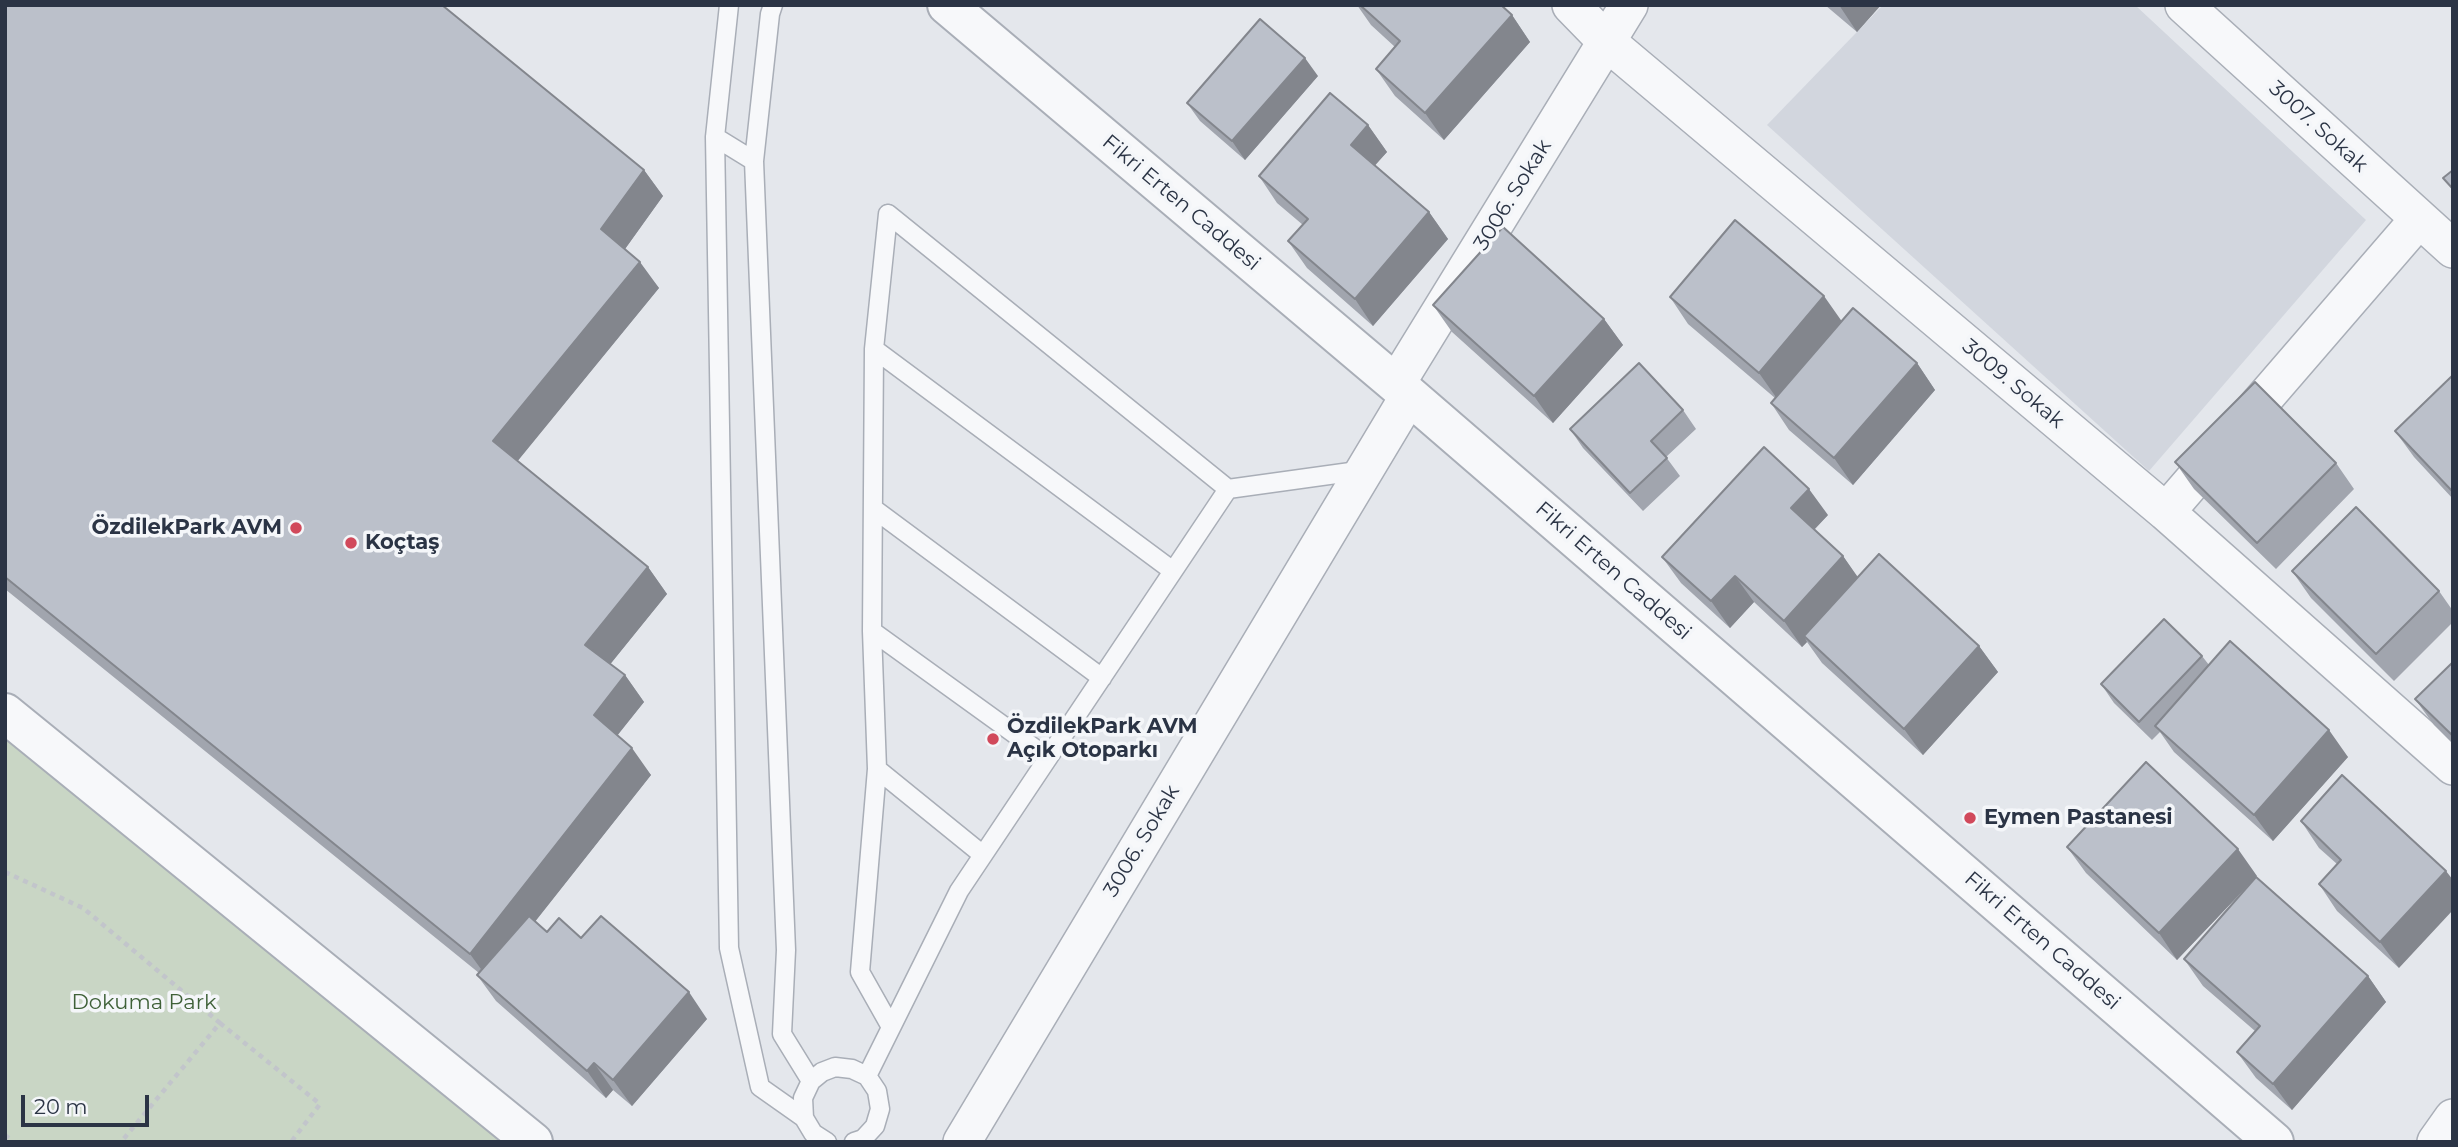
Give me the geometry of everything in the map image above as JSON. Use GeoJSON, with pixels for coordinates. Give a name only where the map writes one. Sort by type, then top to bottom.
{"type":"FeatureCollection","features":[{"type":"Feature","properties":{"kind":"street","name":"Fikri Erten Caddesi"},"geometry":{"type":"LineString","coordinates":[[947,5],[1402,390],[2274,1142]]}},
{"type":"Feature","properties":{"kind":"street","name":"3009. Sokak"},"geometry":{"type":"LineString","coordinates":[[1571,5],[1607,42],[2166,512],[2453,766]]}},
{"type":"Feature","properties":{"kind":"street","name":"3006. Sokak"},"geometry":{"type":"LineString","coordinates":[[962,1142],[1365,470],[1402,390],[1629,5]]}},
{"type":"Feature","properties":{"kind":"street","name":"3007. Sokak"},"geometry":{"type":"LineString","coordinates":[[2184,5],[2453,249]]}},
{"type":"Feature","properties":{"kind":"street"},"geometry":{"type":"LineString","coordinates":[[2166,512],[2419,219]]}},
{"type":"Feature","properties":{"kind":"street"},"geometry":{"type":"LineString","coordinates":[[5,713],[533,1142]]}},
{"type":"Feature","properties":{"kind":"street"},"geometry":{"type":"LineString","coordinates":[[2437,1142],[2453,1118]]}},
{"type":"Feature","properties":{"kind":"lane"},"geometry":{"type":"LineString","coordinates":[[729,5],[715,137],[729,948],[760,1087],[804,1118],[813,1133],[827,1142]]}},
{"type":"Feature","properties":{"kind":"lane"},"geometry":{"type":"LineString","coordinates":[[774,5],[770,14],[754,161],[786,950],[782,1034],[811,1081]]}},
{"type":"Feature","properties":{"kind":"lane"},"geometry":{"type":"LineString","coordinates":[[715,137],[754,161]]}},
{"type":"Feature","properties":{"kind":"lane"},"geometry":{"type":"LineString","coordinates":[[891,1027],[860,972],[877,769],[872,631],[874,349],[888,214],[1228,489],[1365,470]]}},
{"type":"Feature","properties":{"kind":"lane"},"geometry":{"type":"LineString","coordinates":[[874,349],[1173,571]]}},
{"type":"Feature","properties":{"kind":"lane"},"geometry":{"type":"LineString","coordinates":[[867,1076],[959,891],[1228,489]]}},
{"type":"Feature","properties":{"kind":"lane"},"geometry":{"type":"LineString","coordinates":[[874,509],[1102,678]]}},
{"type":"Feature","properties":{"kind":"lane"},"geometry":{"type":"LineString","coordinates":[[872,631],[1048,758]]}},
{"type":"Feature","properties":{"kind":"lane"},"geometry":{"type":"LineString","coordinates":[[877,769],[983,855]]}},
{"type":"Feature","properties":{"kind":"lane"},"geometry":{"type":"LineString","coordinates":[[804,1118],[803,1098],[811,1081],[822,1072],[835,1067],[852,1069],[867,1076],[877,1091],[880,1109],[875,1126],[863,1139],[854,1142]]}},
{"type":"Feature","properties":{"kind":"path"},"geometry":{"type":"LineString","coordinates":[[5,872],[83,908],[320,1104],[291,1142]]}},
{"type":"Feature","properties":{"kind":"path"},"geometry":{"type":"LineString","coordinates":[[121,1142],[220,1023]]}},
{"type":"Feature","properties":{"kind":"path"},"geometry":{"type":"LineString","coordinates":[[5,1135],[13,1142]]}},
{"type":"Feature","properties":{"kind":"shaded area"},"geometry":{"type":"Polygon","coordinates":[[[1883,5],[2135,5],[2366,220],[2149,471],[1767,125],[1883,5]]]}},
{"type":"Feature","properties":{"kind":"green space","name":"Dokuma Park"},"geometry":{"type":"Polygon","coordinates":[[[5,711],[536,1142],[5,1142],[5,711]]]}},
{"type":"Feature","properties":{"kind":"building","name":"ÖzdilekPark AVM"},"geometry":{"type":"Polygon","coordinates":[[[5,5],[442,5],[644,170],[601,229],[640,262],[493,441],[648,567],[585,645],[625,675],[594,715],[632,748],[470,954],[5,577],[5,5]]]}},
{"type":"Feature","properties":{"kind":"building"},"geometry":{"type":"Polygon","coordinates":[[[1360,5],[1501,5],[1512,15],[1425,113],[1376,69],[1400,41],[1360,5]]]}},
{"type":"Feature","properties":{"kind":"building"},"geometry":{"type":"Polygon","coordinates":[[[1260,19],[1305,58],[1232,141],[1187,103],[1260,19]]]}},
{"type":"Feature","properties":{"kind":"building"},"geometry":{"type":"Polygon","coordinates":[[[1330,93],[1368,125],[1351,145],[1429,212],[1355,299],[1288,241],[1308,219],[1259,176],[1330,93]]]}},
{"type":"Feature","properties":{"kind":"building"},"geometry":{"type":"Polygon","coordinates":[[[2453,170],[2453,189],[2443,178],[2453,170]]]}},
{"type":"Feature","properties":{"kind":"building"},"geometry":{"type":"Polygon","coordinates":[[[1735,220],[1824,296],[1759,373],[1670,297],[1735,220]]]}},
{"type":"Feature","properties":{"kind":"building"},"geometry":{"type":"Polygon","coordinates":[[[1503,227],[1604,319],[1534,396],[1433,305],[1503,227]]]}},
{"type":"Feature","properties":{"kind":"building"},"geometry":{"type":"Polygon","coordinates":[[[1853,308],[1917,363],[1834,458],[1771,403],[1853,308]]]}},
{"type":"Feature","properties":{"kind":"building"},"geometry":{"type":"Polygon","coordinates":[[[1639,363],[1683,410],[1651,441],[1667,458],[1630,493],[1570,429],[1639,363]]]}},
{"type":"Feature","properties":{"kind":"building"},"geometry":{"type":"Polygon","coordinates":[[[2453,375],[2453,492],[2395,431],[2453,375]]]}},
{"type":"Feature","properties":{"kind":"building"},"geometry":{"type":"Polygon","coordinates":[[[2255,382],[2336,463],[2257,543],[2175,462],[2255,382]]]}},
{"type":"Feature","properties":{"kind":"building"},"geometry":{"type":"Polygon","coordinates":[[[1764,447],[1809,489],[1791,508],[1843,556],[1784,621],[1735,576],[1711,601],[1662,557],[1764,447]]]}},
{"type":"Feature","properties":{"kind":"building"},"geometry":{"type":"Polygon","coordinates":[[[2356,507],[2439,591],[2376,654],[2292,571],[2356,507]]]}},
{"type":"Feature","properties":{"kind":"building"},"geometry":{"type":"Polygon","coordinates":[[[1879,554],[1979,646],[1904,729],[1804,636],[1879,554]]]}},
{"type":"Feature","properties":{"kind":"building"},"geometry":{"type":"Polygon","coordinates":[[[2164,619],[2202,656],[2139,722],[2101,684],[2164,619]]]}},
{"type":"Feature","properties":{"kind":"building"},"geometry":{"type":"Polygon","coordinates":[[[2230,641],[2329,730],[2254,815],[2155,726],[2230,641]]]}},
{"type":"Feature","properties":{"kind":"building"},"geometry":{"type":"Polygon","coordinates":[[[2453,662],[2453,736],[2415,699],[2453,662]]]}},
{"type":"Feature","properties":{"kind":"building"},"geometry":{"type":"Polygon","coordinates":[[[2146,762],[2238,849],[2159,933],[2067,847],[2146,762]]]}},
{"type":"Feature","properties":{"kind":"building"},"geometry":{"type":"Polygon","coordinates":[[[2342,775],[2446,871],[2380,942],[2319,884],[2341,860],[2301,821],[2342,775]]]}},
{"type":"Feature","properties":{"kind":"building"},"geometry":{"type":"Polygon","coordinates":[[[2256,877],[2368,976],[2273,1084],[2237,1052],[2260,1026],[2184,959],[2256,877]]]}},
{"type":"Feature","properties":{"kind":"building"},"geometry":{"type":"Polygon","coordinates":[[[529,916],[547,932],[559,918],[581,938],[601,916],[689,992],[613,1080],[594,1063],[587,1071],[477,975],[529,916]]]}},
{"type":"Feature","properties":{"kind":"place","name":"ÖzdilekPark AVM"},"geometry":{"type":"Point","coordinates":[296,528]}},
{"type":"Feature","properties":{"kind":"place","name":"Koçtaş"},"geometry":{"type":"Point","coordinates":[351,543]}},
{"type":"Feature","properties":{"kind":"place","name":"ÖzdilekPark AVM Açık Otoparkı"},"geometry":{"type":"Point","coordinates":[993,739]}},
{"type":"Feature","properties":{"kind":"place","name":"Eymen Pastanesi"},"geometry":{"type":"Point","coordinates":[1970,818]}}]}
